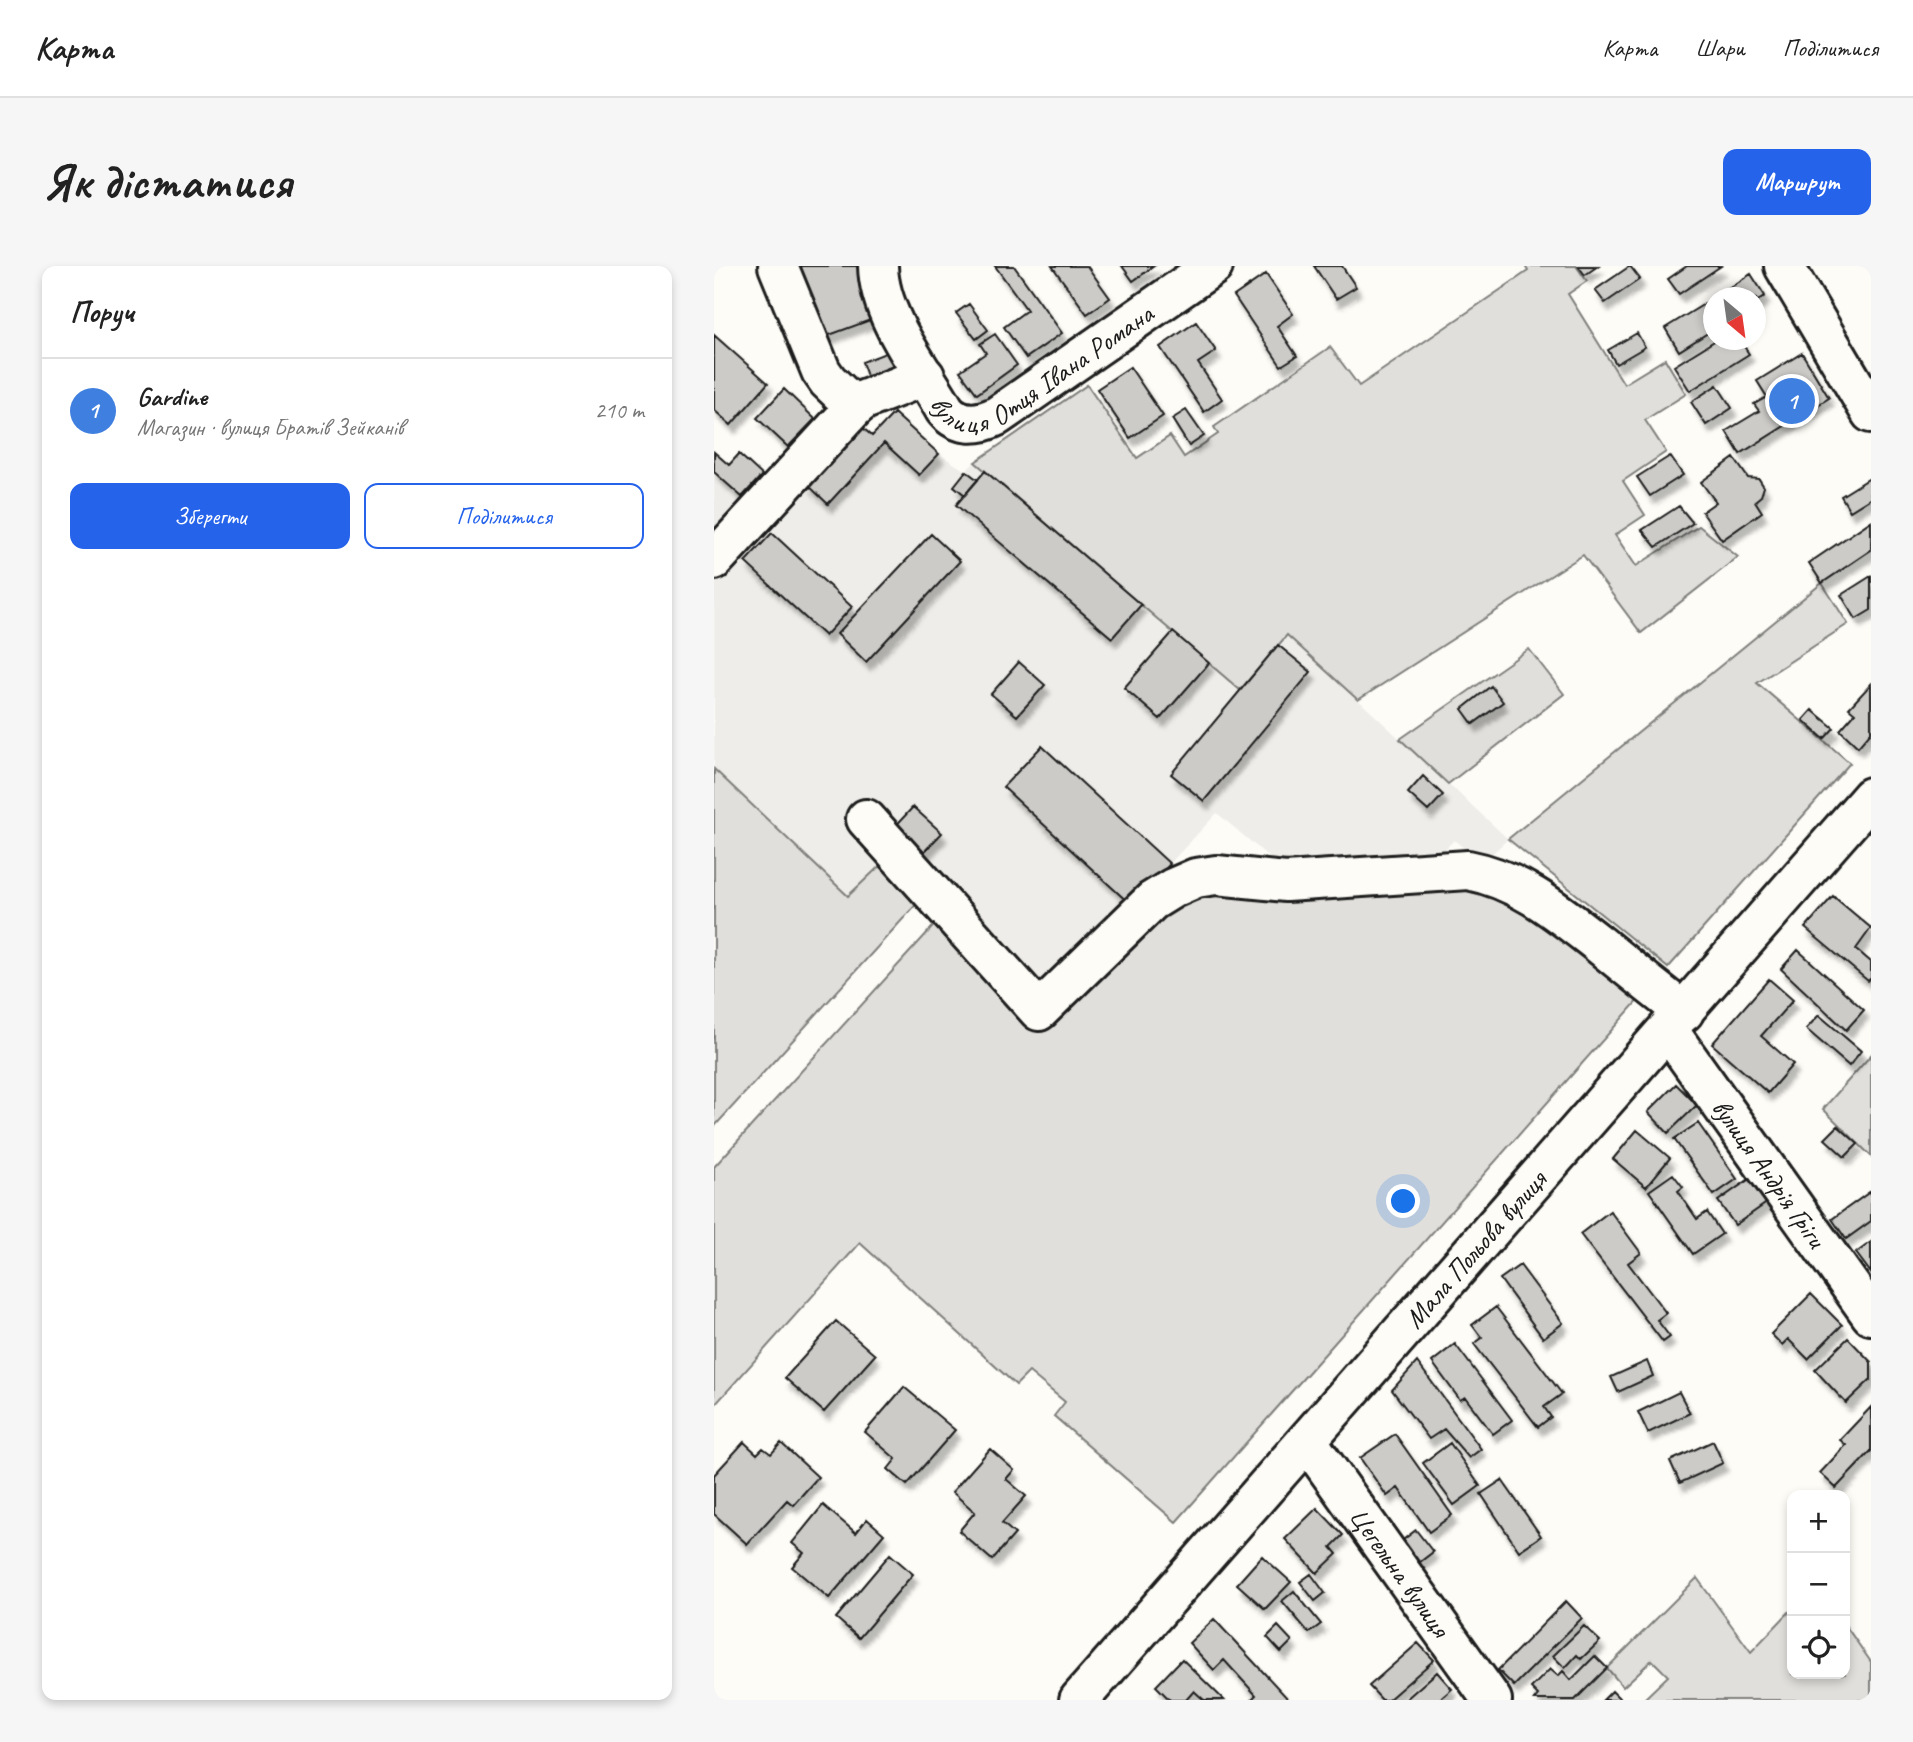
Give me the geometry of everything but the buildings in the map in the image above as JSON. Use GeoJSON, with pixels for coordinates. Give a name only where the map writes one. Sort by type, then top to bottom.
{"type":"FeatureCollection","features":[{"type":"Feature","properties":{"kind":"street"},"geometry":{"type":"LineString","coordinates":[[778,266],[824,376],[855,407]]}},
{"type":"Feature","properties":{"kind":"street"},"geometry":{"type":"LineString","coordinates":[[878,266],[891,320],[925,376]]}},
{"type":"Feature","properties":{"kind":"street","name":"вулиця Отця Івана Романа"},"geometry":{"type":"LineString","coordinates":[[722,551],[864,400],[925,376],[951,418],[962,423],[986,422],[1213,266]]}},
{"type":"Feature","properties":{"kind":"street"},"geometry":{"type":"LineString","coordinates":[[1784,266],[1871,413]]}},
{"type":"Feature","properties":{"kind":"street","name":"Мала Польова вулиця"},"geometry":{"type":"LineString","coordinates":[[1079,1700],[1871,797]]}},
{"type":"Feature","properties":{"kind":"street","name":"вулиця Андрія Гріги"},"geometry":{"type":"LineString","coordinates":[[866,819],[1039,1011],[1152,901],[1196,878],[1216,875],[1286,882],[1468,870],[1521,888],[1548,904],[1676,1021],[1871,1315]]}},
{"type":"Feature","properties":{"kind":"street","name":"Цегельна вулиця"},"geometry":{"type":"LineString","coordinates":[[1308,1442],[1492,1700]]}},
{"type":"Feature","properties":{"kind":"shaded area"},"geometry":{"type":"Polygon","coordinates":[[[1525,266],[1576,266],[1587,281],[1568,294],[1624,384],[1665,359],[1686,394],[1645,420],[1666,452],[1623,481],[1645,515],[1615,535],[1636,566],[1699,526],[1738,557],[1641,633],[1583,555],[1358,700],[1287,635],[1240,690],[975,462],[1087,385],[1137,458],[1170,436],[1184,457],[1218,434],[1214,427],[1330,347],[1359,386],[1528,271],[1525,266]]]}},
{"type":"Feature","properties":{"kind":"shaded area"},"geometry":{"type":"Polygon","coordinates":[[[894,413],[939,454],[966,471],[975,462],[1240,689],[1287,634],[1508,839],[1482,863],[1454,840],[1436,858],[1283,869],[1217,813],[1131,905],[1039,994],[887,859],[848,897],[714,769],[714,472],[742,497],[715,528],[743,553],[861,426],[873,436],[894,413]]]}},
{"type":"Feature","properties":{"kind":"shaded area"},"geometry":{"type":"Polygon","coordinates":[[[1822,583],[1848,624],[1757,683],[1850,763],[1668,968],[1508,839],[1822,583]]]}},
{"type":"Feature","properties":{"kind":"shaded area"},"geometry":{"type":"Polygon","coordinates":[[[1529,649],[1564,694],[1448,784],[1400,739],[1529,649]]]}},
{"type":"Feature","properties":{"kind":"shaded area"},"geometry":{"type":"Polygon","coordinates":[[[714,769],[848,896],[887,859],[922,898],[714,1127],[714,769]]]}},
{"type":"Feature","properties":{"kind":"shaded area"},"geometry":{"type":"Polygon","coordinates":[[[1467,885],[1508,898],[1640,998],[1176,1522],[1054,1416],[1065,1402],[1029,1372],[1016,1385],[860,1243],[714,1406],[714,1167],[939,920],[1039,1031],[1160,916],[1205,890],[1467,885]]]}},
{"type":"Feature","properties":{"kind":"shaded area"},"geometry":{"type":"Polygon","coordinates":[[[1871,1055],[1871,1156],[1823,1109],[1871,1055]]]}},
{"type":"Feature","properties":{"kind":"shaded area"},"geometry":{"type":"Polygon","coordinates":[[[1697,1578],[1751,1652],[1787,1614],[1787,1679],[1850,1679],[1850,1632],[1871,1662],[1871,1700],[1643,1700],[1668,1676],[1652,1660],[1623,1687],[1607,1668],[1697,1578]]]}},
{"type":"Feature","properties":{"kind":"place","name":"Gardine"},"geometry":{"type":"Point","coordinates":[1792,401]}}]}
